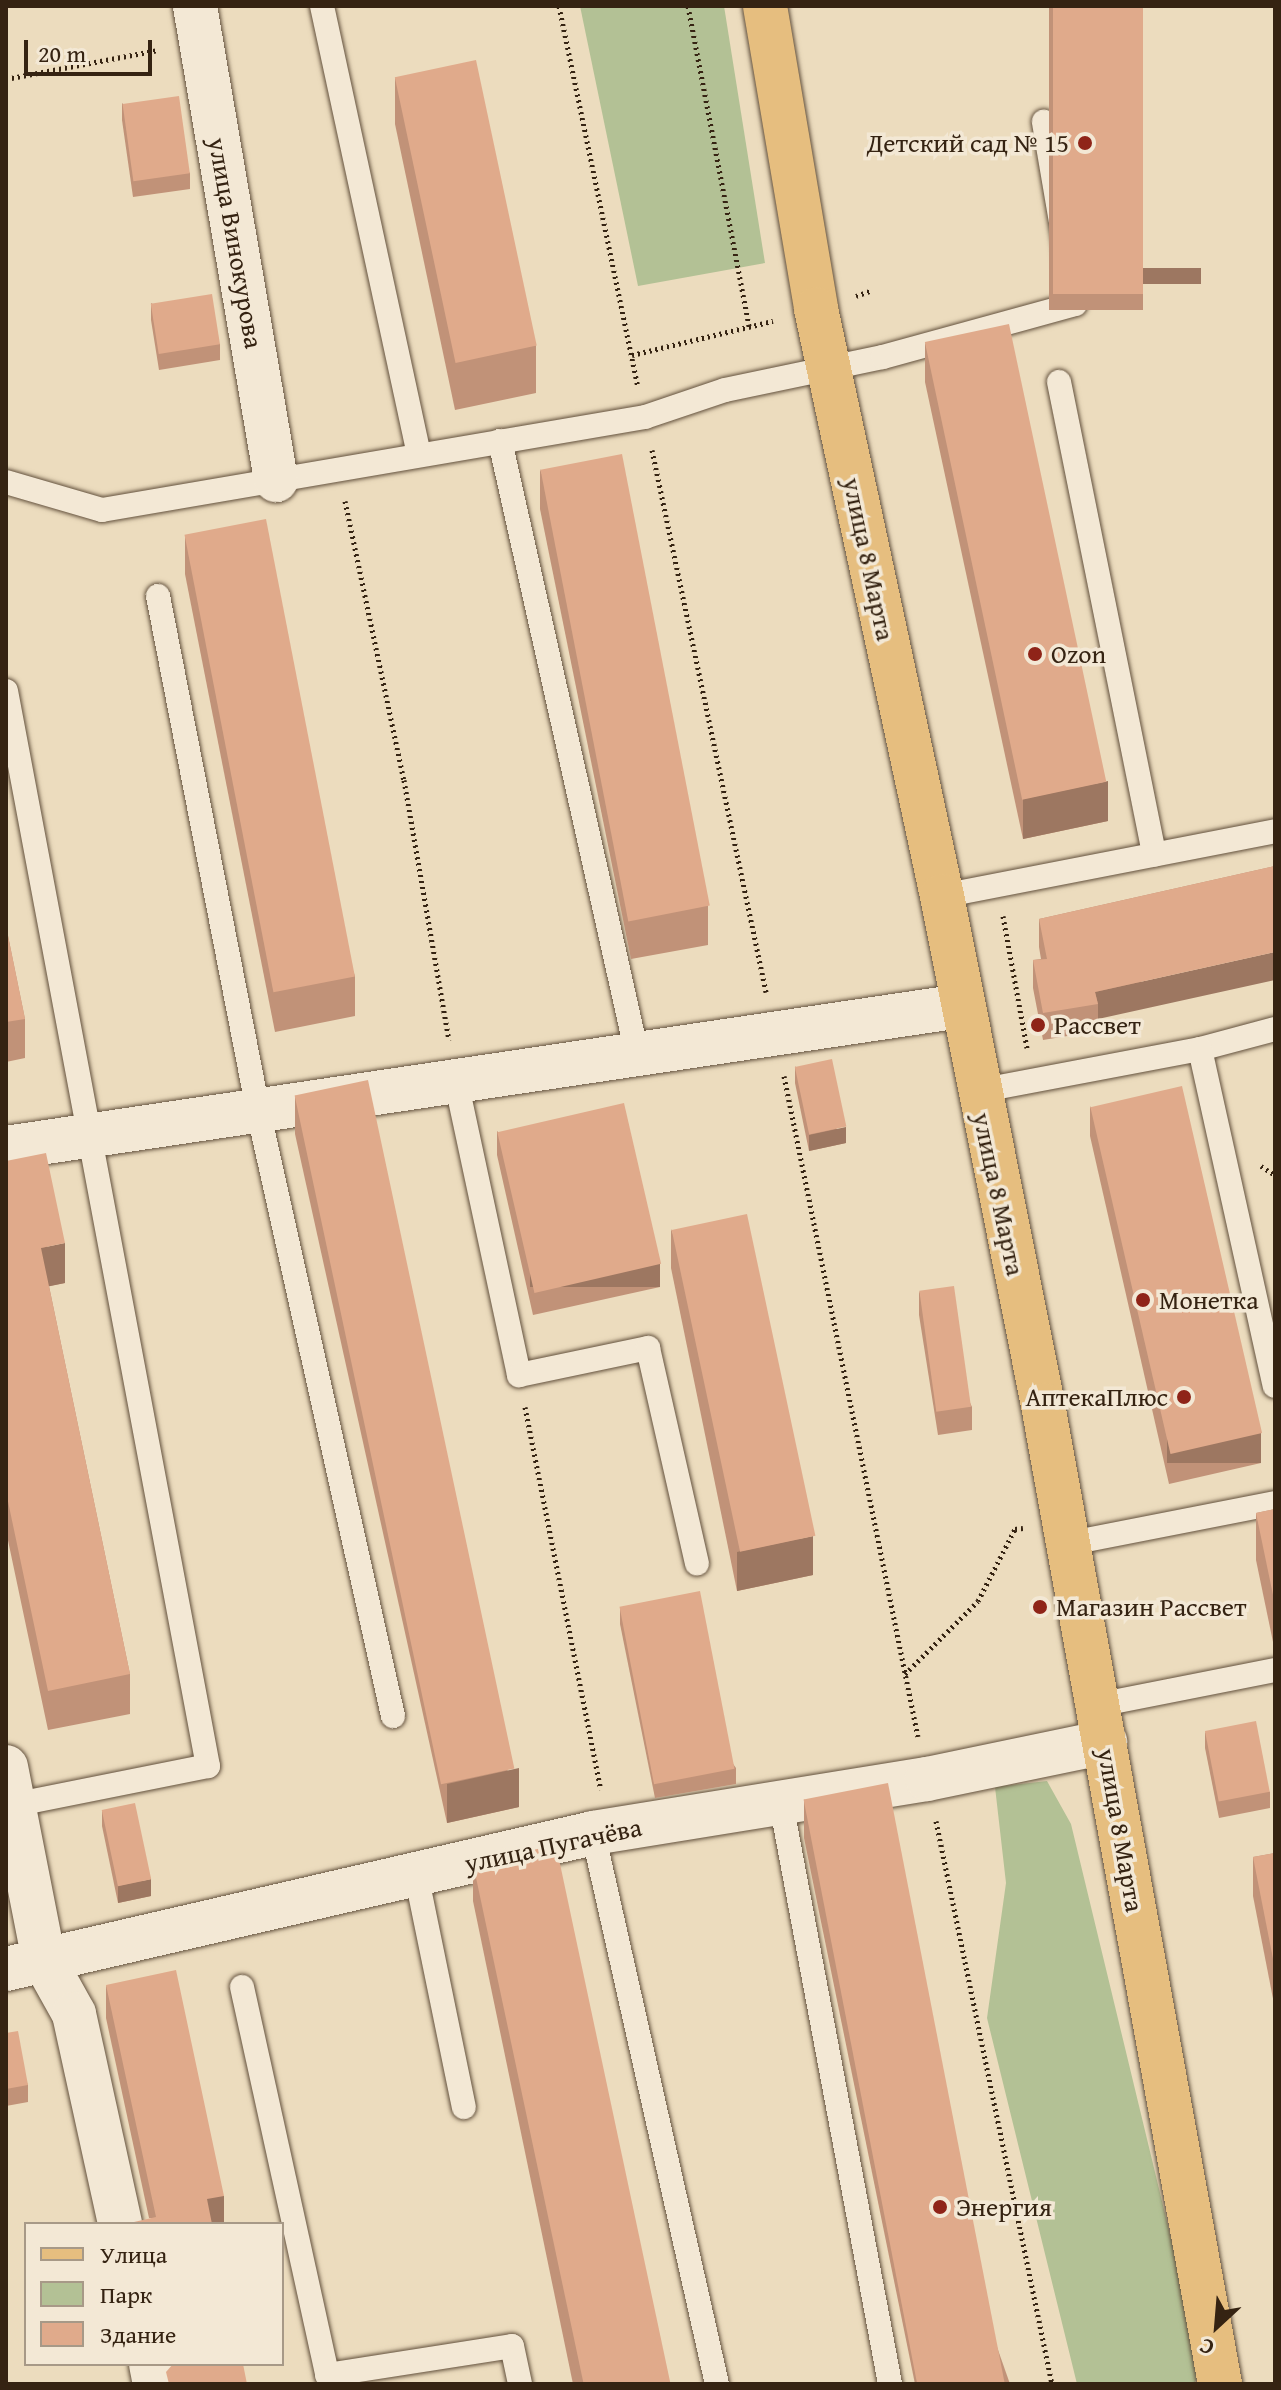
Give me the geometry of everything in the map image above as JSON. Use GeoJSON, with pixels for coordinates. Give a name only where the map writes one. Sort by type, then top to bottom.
{"type":"FeatureCollection","features":[{"type":"Feature","properties":{"kind":"main road","name":"улица 8 Марта"},"geometry":{"type":"LineString","coordinates":[[765,6],[816,309],[942,896],[1101,1724],[1220,2384]]}},
{"type":"Feature","properties":{"kind":"street","name":"улица Винокурова"},"geometry":{"type":"LineString","coordinates":[[200,15],[276,480]]}},
{"type":"Feature","properties":{"kind":"street"},"geometry":{"type":"LineString","coordinates":[[6,1148],[961,1006]]}},
{"type":"Feature","properties":{"kind":"street","name":"улица Пугачёва"},"geometry":{"type":"LineString","coordinates":[[25,1964],[601,1832],[927,1779],[1101,1724]]}},
{"type":"Feature","properties":{"kind":"street"},"geometry":{"type":"LineString","coordinates":[[10,1786],[25,1964],[74,2014],[120,2222]]}},
{"type":"Feature","properties":{"kind":"lane"},"geometry":{"type":"LineString","coordinates":[[322,6],[419,455]]}},
{"type":"Feature","properties":{"kind":"lane"},"geometry":{"type":"LineString","coordinates":[[6,482],[102,510],[338,467],[645,417],[828,365],[883,357],[1075,304],[1044,122]]}},
{"type":"Feature","properties":{"kind":"lane"},"geometry":{"type":"LineString","coordinates":[[1059,382],[1154,855]]}},
{"type":"Feature","properties":{"kind":"lane"},"geometry":{"type":"LineString","coordinates":[[500,441],[637,1054]]}},
{"type":"Feature","properties":{"kind":"lane"},"geometry":{"type":"LineString","coordinates":[[158,596],[258,1110],[393,1716]]}},
{"type":"Feature","properties":{"kind":"lane"},"geometry":{"type":"LineString","coordinates":[[6,691],[208,1766],[10,1786]]}},
{"type":"Feature","properties":{"kind":"lane"},"geometry":{"type":"LineString","coordinates":[[942,896],[1275,831]]}},
{"type":"Feature","properties":{"kind":"lane"},"geometry":{"type":"LineString","coordinates":[[978,1091],[1200,1049],[1275,1029]]}},
{"type":"Feature","properties":{"kind":"lane"},"geometry":{"type":"LineString","coordinates":[[1200,1049],[1275,1386]]}},
{"type":"Feature","properties":{"kind":"lane"},"geometry":{"type":"LineString","coordinates":[[456,1081],[519,1375],[648,1348],[697,1564]]}},
{"type":"Feature","properties":{"kind":"lane"},"geometry":{"type":"LineString","coordinates":[[1064,1532],[1275,1503]]}},
{"type":"Feature","properties":{"kind":"lane"},"geometry":{"type":"LineString","coordinates":[[1101,1724],[1275,1670]]}},
{"type":"Feature","properties":{"kind":"lane"},"geometry":{"type":"LineString","coordinates":[[781,1803],[890,2384]]}},
{"type":"Feature","properties":{"kind":"lane"},"geometry":{"type":"LineString","coordinates":[[601,1832],[717,2384]]}},
{"type":"Feature","properties":{"kind":"lane"},"geometry":{"type":"LineString","coordinates":[[416,1874],[464,2107]]}},
{"type":"Feature","properties":{"kind":"lane"},"geometry":{"type":"LineString","coordinates":[[242,1987],[327,2375],[512,2346],[520,2384]]}},
{"type":"Feature","properties":{"kind":"path"},"geometry":{"type":"LineString","coordinates":[[559,6],[775,1034],[1052,2384]]}},
{"type":"Feature","properties":{"kind":"path"},"geometry":{"type":"LineString","coordinates":[[688,6],[749,327]]}},
{"type":"Feature","properties":{"kind":"path"},"geometry":{"type":"LineString","coordinates":[[6,79],[200,15]]}},
{"type":"Feature","properties":{"kind":"path"},"geometry":{"type":"LineString","coordinates":[[632,355],[816,309],[870,291]]}},
{"type":"Feature","properties":{"kind":"path"},"geometry":{"type":"LineString","coordinates":[[338,467],[404,780],[456,1081]]}},
{"type":"Feature","properties":{"kind":"path"},"geometry":{"type":"LineString","coordinates":[[998,885],[1033,1080]]}},
{"type":"Feature","properties":{"kind":"path"},"geometry":{"type":"LineString","coordinates":[[519,1375],[601,1832]]}},
{"type":"Feature","properties":{"kind":"path"},"geometry":{"type":"LineString","coordinates":[[905,1674],[978,1601],[1015,1529],[1064,1532]]}},
{"type":"Feature","properties":{"kind":"green space"},"geometry":{"type":"Polygon","coordinates":[[[580,6],[724,6],[765,263],[638,286],[580,6]]]}},
{"type":"Feature","properties":{"kind":"green space"},"geometry":{"type":"Polygon","coordinates":[[[1047,1781],[1071,1824],[1202,2367],[1194,2384],[1077,2384],[987,2018],[1006,1883],[995,1787],[1047,1781]]]}},
{"type":"Feature","properties":{"kind":"building"},"geometry":{"type":"Polygon","coordinates":[[[1053,6],[1143,6],[1143,294],[1053,294],[1053,6]]]}},
{"type":"Feature","properties":{"kind":"building"},"geometry":{"type":"Polygon","coordinates":[[[476,60],[537,346],[456,363],[395,77],[476,60]]]}},
{"type":"Feature","properties":{"kind":"building"},"geometry":{"type":"Polygon","coordinates":[[[179,96],[190,173],[133,181],[123,104],[179,96]]]}},
{"type":"Feature","properties":{"kind":"building"},"geometry":{"type":"Polygon","coordinates":[[[212,294],[220,344],[159,354],[151,304],[212,294]]]}},
{"type":"Feature","properties":{"kind":"building"},"geometry":{"type":"Polygon","coordinates":[[[1009,324],[1106,782],[1022,800],[925,342],[1009,324]]]}},
{"type":"Feature","properties":{"kind":"building"},"geometry":{"type":"Polygon","coordinates":[[[622,454],[710,906],[628,921],[541,470],[622,454]]]}},
{"type":"Feature","properties":{"kind":"building"},"geometry":{"type":"Polygon","coordinates":[[[266,519],[355,976],[273,992],[185,535],[266,519]]]}},
{"type":"Feature","properties":{"kind":"building"},"geometry":{"type":"Polygon","coordinates":[[[1275,866],[1275,952],[1095,992],[1098,1004],[1043,1013],[1033,960],[1047,959],[1039,919],[1275,866]]]}},
{"type":"Feature","properties":{"kind":"building"},"geometry":{"type":"Polygon","coordinates":[[[6,926],[25,1019],[6,1022],[6,926]]]}},
{"type":"Feature","properties":{"kind":"building"},"geometry":{"type":"Polygon","coordinates":[[[832,1059],[846,1126],[809,1134],[795,1067],[832,1059]]]}},
{"type":"Feature","properties":{"kind":"building"},"geometry":{"type":"Polygon","coordinates":[[[368,1080],[514,1769],[441,1784],[295,1096],[368,1080]]]}},
{"type":"Feature","properties":{"kind":"building"},"geometry":{"type":"Polygon","coordinates":[[[1182,1086],[1262,1433],[1170,1454],[1090,1107],[1182,1086]]]}},
{"type":"Feature","properties":{"kind":"building"},"geometry":{"type":"Polygon","coordinates":[[[624,1103],[661,1264],[534,1293],[497,1132],[624,1103]]]}},
{"type":"Feature","properties":{"kind":"building"},"geometry":{"type":"Polygon","coordinates":[[[46,1153],[65,1243],[41,1248],[130,1674],[48,1691],[6,1492],[6,1161],[46,1153]]]}},
{"type":"Feature","properties":{"kind":"building"},"geometry":{"type":"Polygon","coordinates":[[[747,1214],[815,1536],[740,1552],[672,1230],[747,1214]]]}},
{"type":"Feature","properties":{"kind":"building"},"geometry":{"type":"Polygon","coordinates":[[[954,1286],[971,1407],[936,1412],[919,1291],[954,1286]]]}},
{"type":"Feature","properties":{"kind":"building"},"geometry":{"type":"Polygon","coordinates":[[[1275,1509],[1275,1595],[1273,1595],[1256,1513],[1275,1509]]]}},
{"type":"Feature","properties":{"kind":"building"},"geometry":{"type":"Polygon","coordinates":[[[700,1591],[735,1769],[654,1784],[620,1607],[700,1591]]]}},
{"type":"Feature","properties":{"kind":"building"},"geometry":{"type":"Polygon","coordinates":[[[1256,1721],[1270,1792],[1219,1802],[1205,1731],[1256,1721]]]}},
{"type":"Feature","properties":{"kind":"building"},"geometry":{"type":"Polygon","coordinates":[[[888,1783],[1005,2384],[917,2384],[804,1799],[888,1783]]]}},
{"type":"Feature","properties":{"kind":"building"},"geometry":{"type":"Polygon","coordinates":[[[135,1803],[151,1879],[118,1886],[102,1810],[135,1803]]]}},
{"type":"Feature","properties":{"kind":"building"},"geometry":{"type":"Polygon","coordinates":[[[556,1845],[670,2383],[584,2384],[473,1863],[556,1845]]]}},
{"type":"Feature","properties":{"kind":"building"},"geometry":{"type":"Polygon","coordinates":[[[1275,1853],[1275,1969],[1253,1857],[1275,1853]]]}},
{"type":"Feature","properties":{"kind":"building"},"geometry":{"type":"Polygon","coordinates":[[[176,1970],[224,2196],[207,2199],[212,2222],[134,2222],[156,2217],[106,1985],[176,1970]]]}},
{"type":"Feature","properties":{"kind":"building"},"geometry":{"type":"Polygon","coordinates":[[[18,2031],[28,2085],[6,2089],[6,2033],[18,2031]]]}},
{"type":"Feature","properties":{"kind":"building"},"geometry":{"type":"Polygon","coordinates":[[[171,2366],[243,2366],[247,2384],[169,2384],[166,2372],[171,2366]]]}},
{"type":"Feature","properties":{"kind":"place","name":"Детский сад № 15"},"geometry":{"type":"Point","coordinates":[1085,143]}},
{"type":"Feature","properties":{"kind":"place","name":"Ozon"},"geometry":{"type":"Point","coordinates":[1035,654]}},
{"type":"Feature","properties":{"kind":"place","name":"Рассвет"},"geometry":{"type":"Point","coordinates":[1038,1025]}},
{"type":"Feature","properties":{"kind":"place","name":"Монетка"},"geometry":{"type":"Point","coordinates":[1143,1300]}},
{"type":"Feature","properties":{"kind":"place","name":"АптекаПлюс"},"geometry":{"type":"Point","coordinates":[1184,1397]}},
{"type":"Feature","properties":{"kind":"place","name":"Магазин Рассвет"},"geometry":{"type":"Point","coordinates":[1040,1607]}},
{"type":"Feature","properties":{"kind":"place","name":"Энергия"},"geometry":{"type":"Point","coordinates":[940,2207]}}]}
